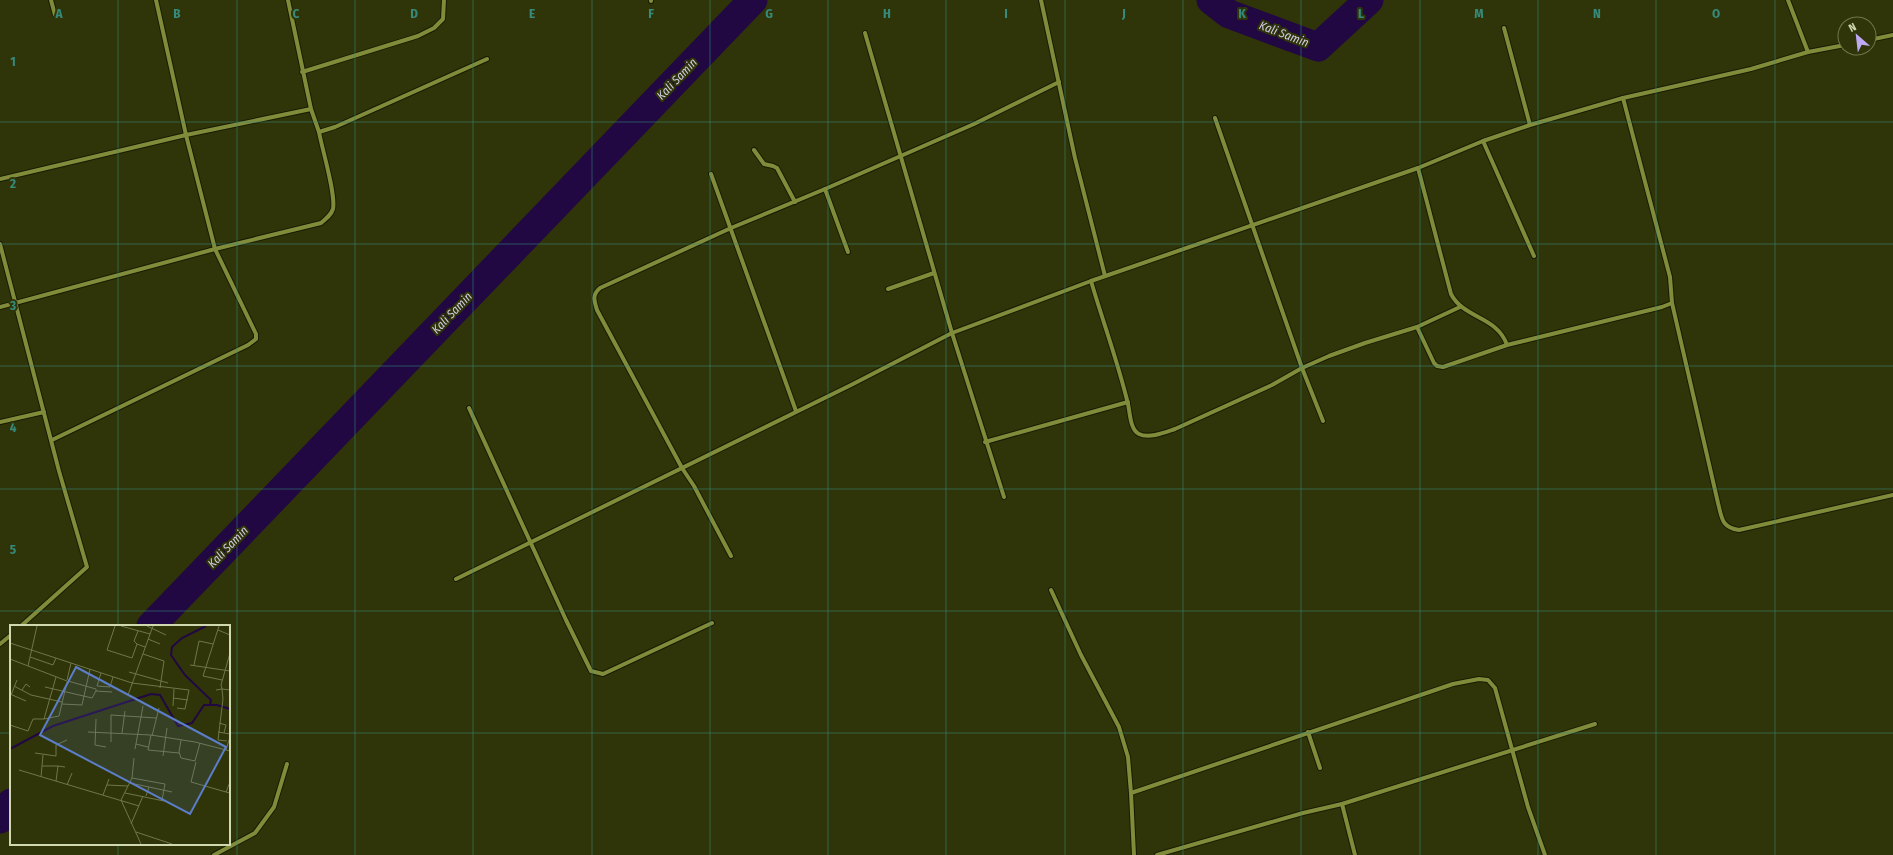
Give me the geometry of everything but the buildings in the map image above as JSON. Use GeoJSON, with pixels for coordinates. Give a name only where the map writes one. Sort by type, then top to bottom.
{"type":"FeatureCollection","features":[{"type":"Feature","properties":{"kind":"street"},"geometry":{"type":"LineString","coordinates":[[51,0],[55,15]]}},
{"type":"Feature","properties":{"kind":"street"},"geometry":{"type":"LineString","coordinates":[[52,440],[255,341],[256,334],[215,249],[186,136],[156,0]]}},
{"type":"Feature","properties":{"kind":"street"},"geometry":{"type":"LineString","coordinates":[[0,308],[215,249],[321,223],[330,216],[333,208],[332,195],[319,132],[311,109],[302,72],[288,0]]}},
{"type":"Feature","properties":{"kind":"street"},"geometry":{"type":"LineString","coordinates":[[302,72],[418,36],[434,28],[442,19],[444,0]]}},
{"type":"Feature","properties":{"kind":"street"},"geometry":{"type":"LineString","coordinates":[[1041,0],[1075,158],[1105,276]]}},
{"type":"Feature","properties":{"kind":"street"},"geometry":{"type":"LineString","coordinates":[[1788,0],[1808,52]]}},
{"type":"Feature","properties":{"kind":"street"},"geometry":{"type":"LineString","coordinates":[[1504,28],[1530,125]]}},
{"type":"Feature","properties":{"kind":"street"},"geometry":{"type":"LineString","coordinates":[[865,33],[900,158],[952,333],[985,442],[1004,497]]}},
{"type":"Feature","properties":{"kind":"street"},"geometry":{"type":"LineString","coordinates":[[1877,38],[1893,35]]}},
{"type":"Feature","properties":{"kind":"street"},"geometry":{"type":"LineString","coordinates":[[456,578],[853,384],[952,333],[1105,276],[1418,168],[1484,141],[1530,125],[1623,98],[1751,69],[1808,52],[1837,47]]}},
{"type":"Feature","properties":{"kind":"street"},"geometry":{"type":"LineString","coordinates":[[319,132],[335,127],[487,60]]}},
{"type":"Feature","properties":{"kind":"street"},"geometry":{"type":"LineString","coordinates":[[730,556],[694,486],[682,468],[597,310],[594,298],[600,288],[731,228],[900,158],[974,124],[1059,82]]}},
{"type":"Feature","properties":{"kind":"street"},"geometry":{"type":"LineString","coordinates":[[1623,98],[1670,277],[1672,303],[1718,503],[1726,526],[1739,530],[1893,495]]}},
{"type":"Feature","properties":{"kind":"street"},"geometry":{"type":"LineString","coordinates":[[0,179],[311,109]]}},
{"type":"Feature","properties":{"kind":"street"},"geometry":{"type":"LineString","coordinates":[[1215,118],[1302,368],[1323,421]]}},
{"type":"Feature","properties":{"kind":"street"},"geometry":{"type":"LineString","coordinates":[[1484,141],[1534,256]]}},
{"type":"Feature","properties":{"kind":"street"},"geometry":{"type":"LineString","coordinates":[[754,150],[764,164],[777,168],[795,202]]}},
{"type":"Feature","properties":{"kind":"street"},"geometry":{"type":"LineString","coordinates":[[1418,168],[1451,294],[1460,307],[1499,330],[1507,345]]}},
{"type":"Feature","properties":{"kind":"street"},"geometry":{"type":"LineString","coordinates":[[711,174],[796,411]]}},
{"type":"Feature","properties":{"kind":"street"},"geometry":{"type":"LineString","coordinates":[[825,189],[848,252]]}},
{"type":"Feature","properties":{"kind":"street"},"geometry":{"type":"LineString","coordinates":[[0,244],[52,440],[59,472],[87,567],[22,625]]}},
{"type":"Feature","properties":{"kind":"street"},"geometry":{"type":"LineString","coordinates":[[888,289],[934,272]]}},
{"type":"Feature","properties":{"kind":"street"},"geometry":{"type":"LineString","coordinates":[[1091,281],[1128,402],[1133,428],[1137,433],[1144,436],[1164,433],[1272,385],[1302,368],[1365,342],[1417,327],[1460,307]]}},
{"type":"Feature","properties":{"kind":"street"},"geometry":{"type":"LineString","coordinates":[[1417,327],[1434,363],[1437,366],[1443,367],[1507,345],[1672,303]]}},
{"type":"Feature","properties":{"kind":"street"},"geometry":{"type":"LineString","coordinates":[[985,442],[1128,402]]}},
{"type":"Feature","properties":{"kind":"street"},"geometry":{"type":"LineString","coordinates":[[469,408],[530,543],[591,671],[597,674],[603,674],[712,623]]}},
{"type":"Feature","properties":{"kind":"street"},"geometry":{"type":"LineString","coordinates":[[0,422],[44,412]]}},
{"type":"Feature","properties":{"kind":"street"},"geometry":{"type":"LineString","coordinates":[[1051,590],[1081,655],[1119,727],[1128,757],[1134,855]]}},
{"type":"Feature","properties":{"kind":"street"},"geometry":{"type":"LineString","coordinates":[[0,644],[10,636]]}},
{"type":"Feature","properties":{"kind":"street"},"geometry":{"type":"LineString","coordinates":[[1131,793],[1453,684],[1479,679],[1488,680],[1495,688],[1528,807],[1545,855]]}},
{"type":"Feature","properties":{"kind":"street"},"geometry":{"type":"LineString","coordinates":[[1157,855],[1303,813],[1342,804],[1595,724]]}},
{"type":"Feature","properties":{"kind":"street"},"geometry":{"type":"LineString","coordinates":[[1308,732],[1320,768]]}},
{"type":"Feature","properties":{"kind":"street"},"geometry":{"type":"LineString","coordinates":[[214,855],[255,833],[274,808],[287,764]]}},
{"type":"Feature","properties":{"kind":"street"},"geometry":{"type":"LineString","coordinates":[[1342,804],[1355,855]]}},
{"type":"Feature","properties":{"kind":"waterway","name":"Kali Samin"},"geometry":{"type":"LineString","coordinates":[[152,625],[753,0]]}},
{"type":"Feature","properties":{"kind":"waterway","name":"Kali Samin"},"geometry":{"type":"LineString","coordinates":[[1211,0],[1229,14],[1318,47],[1369,0]]}},
{"type":"Feature","properties":{"kind":"waterway","name":"Kali Samin"},"geometry":{"type":"LineString","coordinates":[[0,819],[10,804]]}}]}
